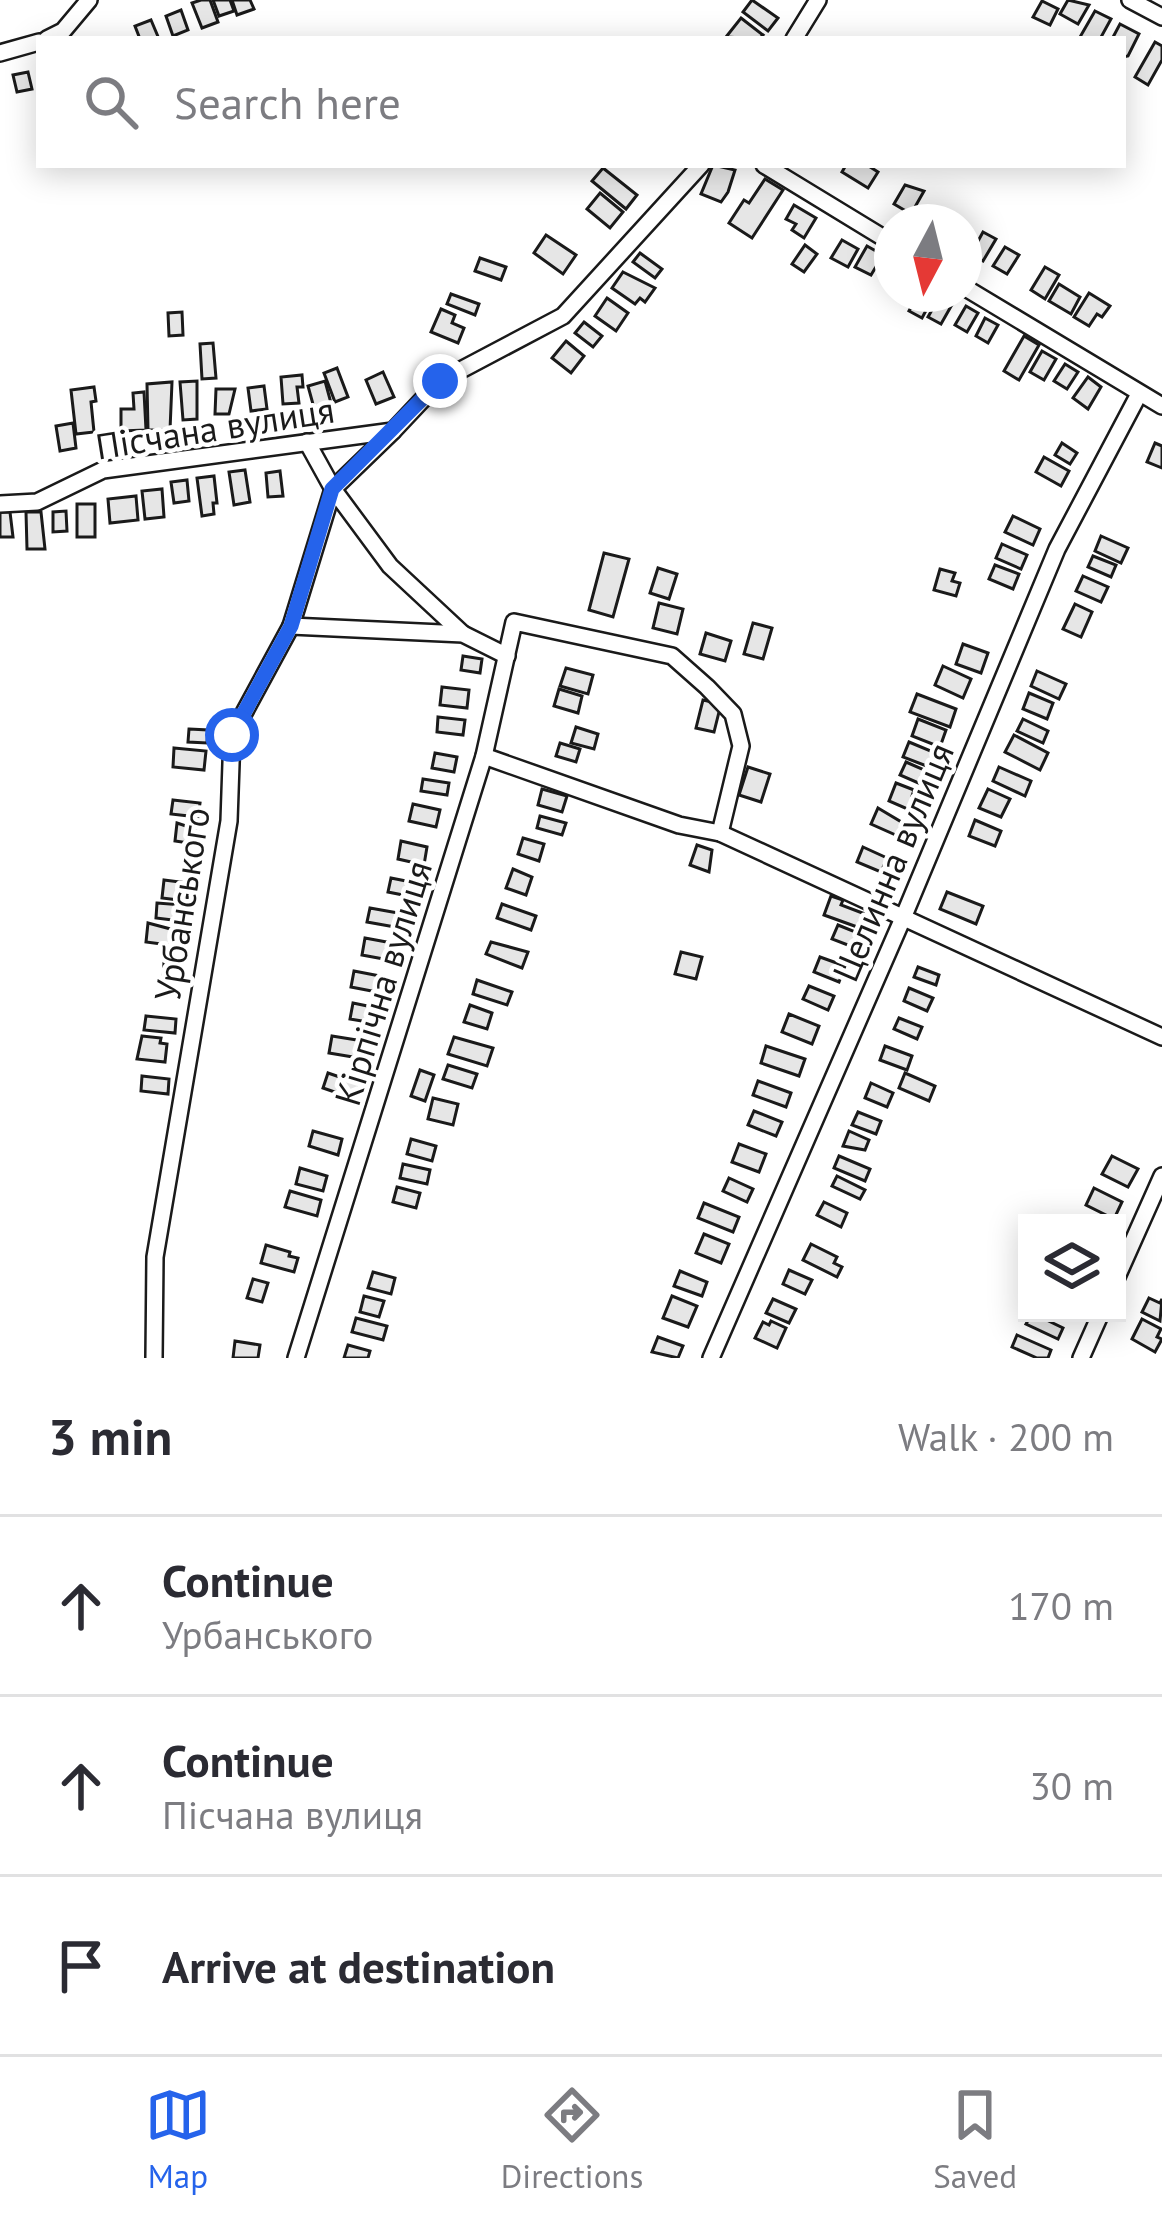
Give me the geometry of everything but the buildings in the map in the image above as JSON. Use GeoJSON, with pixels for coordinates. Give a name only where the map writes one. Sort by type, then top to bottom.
{"type":"FeatureCollection","features":[{"type":"Feature","properties":{"kind":"street"},"geometry":{"type":"LineString","coordinates":[[52,36],[63,31],[76,9],[88,0]]}},
{"type":"Feature","properties":{"kind":"street"},"geometry":{"type":"LineString","coordinates":[[796,36],[818,0]]}},
{"type":"Feature","properties":{"kind":"street"},"geometry":{"type":"LineString","coordinates":[[1130,0],[1162,17]]}},
{"type":"Feature","properties":{"kind":"street"},"geometry":{"type":"LineString","coordinates":[[0,53],[36,42]]}},
{"type":"Feature","properties":{"kind":"street"},"geometry":{"type":"LineString","coordinates":[[393,431],[440,381],[563,316],[697,168]]}},
{"type":"Feature","properties":{"kind":"street"},"geometry":{"type":"LineString","coordinates":[[769,168],[874,232]]}},
{"type":"Feature","properties":{"kind":"street"},"geometry":{"type":"LineString","coordinates":[[982,298],[1162,406]]}},
{"type":"Feature","properties":{"kind":"street","name":"Целинна вулиця"},"geometry":{"type":"LineString","coordinates":[[711,1358],[1058,550],[1139,394]]}},
{"type":"Feature","properties":{"kind":"street","name":"Пiсчана вулиця"},"geometry":{"type":"LineString","coordinates":[[0,504],[37,502],[103,470],[393,431]]}},
{"type":"Feature","properties":{"kind":"street","name":"Урбанського"},"geometry":{"type":"LineString","coordinates":[[154,1358],[155,1257],[229,821],[232,735],[291,626],[332,489],[393,431]]}},
{"type":"Feature","properties":{"kind":"street"},"geometry":{"type":"LineString","coordinates":[[307,442],[332,489],[390,566],[463,634],[507,656]]}},
{"type":"Feature","properties":{"kind":"street","name":"Кiрпiчна вулиця"},"geometry":{"type":"LineString","coordinates":[[296,1358],[484,756],[514,622],[672,656],[707,687],[733,714],[741,746],[720,833]]}},
{"type":"Feature","properties":{"kind":"street"},"geometry":{"type":"LineString","coordinates":[[291,626],[463,634]]}},
{"type":"Feature","properties":{"kind":"street"},"geometry":{"type":"LineString","coordinates":[[484,756],[679,825],[720,833],[1162,1037]]}},
{"type":"Feature","properties":{"kind":"street"},"geometry":{"type":"LineString","coordinates":[[1126,1257],[1162,1176]]}},
{"type":"Feature","properties":{"kind":"street"},"geometry":{"type":"LineString","coordinates":[[1081,1358],[1097,1322]]}},
{"type":"Feature","properties":{"kind":"route"},"geometry":{"type":"LineString","coordinates":[[232,735],[291,626],[332,489],[440,381]]}}]}
